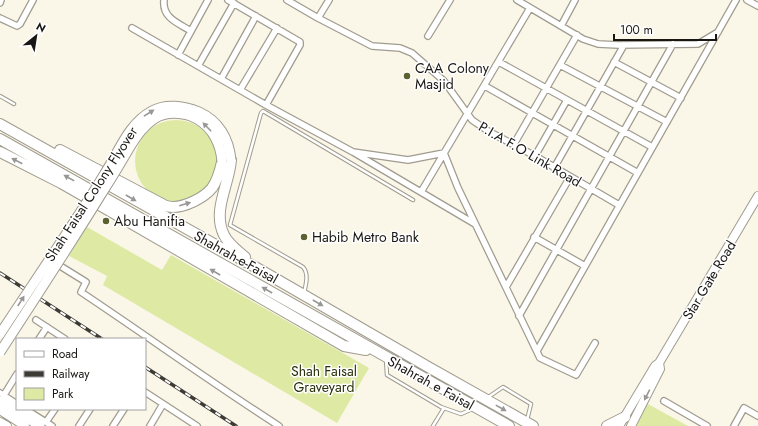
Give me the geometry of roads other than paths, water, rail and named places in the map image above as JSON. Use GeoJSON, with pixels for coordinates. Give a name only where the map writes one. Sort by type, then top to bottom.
{"type":"FeatureCollection","features":[{"type":"Feature","properties":{"kind":"highway"},"geometry":{"type":"LineString","coordinates":[[0,119],[164,205],[173,207],[194,202],[205,195],[212,188],[226,161]]}},
{"type":"Feature","properties":{"kind":"highway","name":"Shahrah-e-Faisal"},"geometry":{"type":"LineString","coordinates":[[0,124],[264,272],[430,368]]}},
{"type":"Feature","properties":{"kind":"highway","name":"Shahrah-e-Faisal"},"geometry":{"type":"LineString","coordinates":[[0,139],[374,351]]}},
{"type":"Feature","properties":{"kind":"highway"},"geometry":{"type":"LineString","coordinates":[[0,152],[61,183],[344,346],[374,351]]}},
{"type":"Feature","properties":{"kind":"highway"},"geometry":{"type":"LineString","coordinates":[[226,161],[230,170],[220,206],[221,228],[224,236],[230,244],[264,272]]}},
{"type":"Feature","properties":{"kind":"highway","name":"Shahrah e Faisal"},"geometry":{"type":"LineString","coordinates":[[374,351],[509,426]]}},
{"type":"Feature","properties":{"kind":"highway","name":"Shahrah e Faisal"},"geometry":{"type":"LineString","coordinates":[[430,368],[531,425]]}},
{"type":"Feature","properties":{"kind":"highway"},"geometry":{"type":"LineString","coordinates":[[607,426],[625,417]]}},
{"type":"Feature","properties":{"kind":"main road","name":"Shah Faisal Colony Flyover"},"geometry":{"type":"LineString","coordinates":[[0,334],[140,131],[154,119],[172,113],[184,114],[197,119],[206,125],[217,141],[226,161]]}},
{"type":"Feature","properties":{"kind":"main road","name":"Shah Faisal Colony Flyover"},"geometry":{"type":"LineString","coordinates":[[0,352],[57,264],[92,201]]}},
{"type":"Feature","properties":{"kind":"main road"},"geometry":{"type":"LineString","coordinates":[[1,396],[16,406]]}},
{"type":"Feature","properties":{"kind":"main road"},"geometry":{"type":"LineString","coordinates":[[22,410],[43,424]]}},
{"type":"Feature","properties":{"kind":"street"},"geometry":{"type":"LineString","coordinates":[[0,18],[17,26],[20,24],[33,0]]}},
{"type":"Feature","properties":{"kind":"street"},"geometry":{"type":"LineString","coordinates":[[164,0],[165,12],[167,16],[191,31]]}},
{"type":"Feature","properties":{"kind":"street"},"geometry":{"type":"LineString","coordinates":[[178,54],[208,0]]}},
{"type":"Feature","properties":{"kind":"street"},"geometry":{"type":"LineString","coordinates":[[228,0],[300,42],[300,45],[266,105]]}},
{"type":"Feature","properties":{"kind":"street","name":"P.I.A F.O Link Road"},"geometry":{"type":"LineString","coordinates":[[287,0],[372,46],[400,48],[412,53],[444,81],[472,120],[488,131],[514,144],[619,205]]}},
{"type":"Feature","properties":{"kind":"street"},"geometry":{"type":"LineString","coordinates":[[318,18],[328,0]]}},
{"type":"Feature","properties":{"kind":"street"},"geometry":{"type":"LineString","coordinates":[[428,36],[450,0]]}},
{"type":"Feature","properties":{"kind":"street"},"geometry":{"type":"LineString","coordinates":[[517,0],[577,35],[598,44],[698,44],[718,32]]}},
{"type":"Feature","properties":{"kind":"street"},"geometry":{"type":"LineString","coordinates":[[561,26],[575,0]]}},
{"type":"Feature","properties":{"kind":"street"},"geometry":{"type":"LineString","coordinates":[[536,350],[736,0]]}},
{"type":"Feature","properties":{"kind":"street"},"geometry":{"type":"LineString","coordinates":[[746,0],[758,6]]}},
{"type":"Feature","properties":{"kind":"street"},"geometry":{"type":"LineString","coordinates":[[198,66],[234,3]]}},
{"type":"Feature","properties":{"kind":"street"},"geometry":{"type":"LineString","coordinates":[[421,192],[530,8]]}},
{"type":"Feature","properties":{"kind":"street"},"geometry":{"type":"LineString","coordinates":[[221,79],[256,16]]}},
{"type":"Feature","properties":{"kind":"street"},"geometry":{"type":"LineString","coordinates":[[132,28],[266,105],[353,152],[476,224]]}},
{"type":"Feature","properties":{"kind":"street"},"geometry":{"type":"LineString","coordinates":[[240,90],[277,28]]}},
{"type":"Feature","properties":{"kind":"street"},"geometry":{"type":"LineString","coordinates":[[514,144],[577,35]]}},
{"type":"Feature","properties":{"kind":"street"},"geometry":{"type":"LineString","coordinates":[[519,316],[674,44]]}},
{"type":"Feature","properties":{"kind":"street"},"geometry":{"type":"LineString","coordinates":[[554,168],[624,45]]}},
{"type":"Feature","properties":{"kind":"street"},"geometry":{"type":"LineString","coordinates":[[499,62],[652,147]]}},
{"type":"Feature","properties":{"kind":"street"},"geometry":{"type":"LineString","coordinates":[[614,62],[681,98]]}},
{"type":"Feature","properties":{"kind":"street"},"geometry":{"type":"LineString","coordinates":[[560,65],[667,122]]}},
{"type":"Feature","properties":{"kind":"street"},"geometry":{"type":"LineString","coordinates":[[485,86],[638,173]]}},
{"type":"Feature","properties":{"kind":"street"},"geometry":{"type":"LineString","coordinates":[[535,156],[567,100]]}},
{"type":"Feature","properties":{"kind":"street"},"geometry":{"type":"LineString","coordinates":[[353,152],[408,160],[444,153]]}},
{"type":"Feature","properties":{"kind":"street"},"geometry":{"type":"LineString","coordinates":[[444,153],[458,188],[540,358],[576,375],[594,343]]}},
{"type":"Feature","properties":{"kind":"street"},"geometry":{"type":"LineString","coordinates":[[506,287],[570,177]]}},
{"type":"Feature","properties":{"kind":"street","name":"Star Gate Road"},"geometry":{"type":"LineString","coordinates":[[619,426],[655,366],[659,363],[758,196]]}},
{"type":"Feature","properties":{"kind":"street"},"geometry":{"type":"LineString","coordinates":[[534,237],[585,266]]}},
{"type":"Feature","properties":{"kind":"street"},"geometry":{"type":"LineString","coordinates":[[57,264],[86,282],[81,292],[223,390],[279,426]]}},
{"type":"Feature","properties":{"kind":"street"},"geometry":{"type":"LineString","coordinates":[[36,320],[63,338]]}},
{"type":"Feature","properties":{"kind":"street"},"geometry":{"type":"LineString","coordinates":[[40,338],[46,327]]}},
{"type":"Feature","properties":{"kind":"street","name":"Star Gate Road"},"geometry":{"type":"LineString","coordinates":[[631,426],[660,369],[659,363]]}},
{"type":"Feature","properties":{"kind":"street"},"geometry":{"type":"LineString","coordinates":[[16,375],[1,396],[16,404]]}},
{"type":"Feature","properties":{"kind":"street"},"geometry":{"type":"LineString","coordinates":[[146,393],[188,424],[197,426]]}},
{"type":"Feature","properties":{"kind":"street"},"geometry":{"type":"LineString","coordinates":[[664,401],[707,426]]}},
{"type":"Feature","properties":{"kind":"street"},"geometry":{"type":"LineString","coordinates":[[150,426],[163,404]]}},
{"type":"Feature","properties":{"kind":"street"},"geometry":{"type":"LineString","coordinates":[[734,426],[744,408],[758,416]]}},
{"type":"Feature","properties":{"kind":"street"},"geometry":{"type":"LineString","coordinates":[[0,410],[25,426]]}},
{"type":"Feature","properties":{"kind":"street"},"geometry":{"type":"LineString","coordinates":[[26,410],[43,424],[52,426]]}},
{"type":"Feature","properties":{"kind":"street"},"geometry":{"type":"LineString","coordinates":[[43,424],[53,410]]}},
{"type":"Feature","properties":{"kind":"street"},"geometry":{"type":"LineString","coordinates":[[79,426],[89,410]]}},
{"type":"Feature","properties":{"kind":"street"},"geometry":{"type":"LineString","coordinates":[[113,426],[123,410]]}},
{"type":"Feature","properties":{"kind":"street"},"geometry":{"type":"LineString","coordinates":[[0,422],[7,426]]}},
{"type":"Feature","properties":{"kind":"lane"},"geometry":{"type":"LineString","coordinates":[[0,96],[14,104]]}},
{"type":"Feature","properties":{"kind":"lane"},"geometry":{"type":"LineString","coordinates":[[303,295],[307,273],[303,267],[230,225],[260,113],[263,111],[265,112],[413,200]]}},
{"type":"Feature","properties":{"kind":"lane"},"geometry":{"type":"LineString","coordinates":[[386,358],[387,374],[444,408],[460,414],[475,408]]}},
{"type":"Feature","properties":{"kind":"lane"},"geometry":{"type":"LineString","coordinates":[[485,399],[502,387],[531,404],[531,425]]}},
{"type":"Feature","properties":{"kind":"lane"},"geometry":{"type":"LineString","coordinates":[[433,426],[444,408]]}},
{"type":"Feature","properties":{"kind":"railway"},"geometry":{"type":"LineString","coordinates":[[0,273],[100,338]]}},
{"type":"Feature","properties":{"kind":"railway"},"geometry":{"type":"LineString","coordinates":[[146,368],[236,426]]}},
{"type":"Feature","properties":{"kind":"place","name":"CAA Colony Masjid"},"geometry":{"type":"Point","coordinates":[407,76]}},
{"type":"Feature","properties":{"kind":"place","name":"Abu Hanifia"},"geometry":{"type":"Point","coordinates":[106,221]}},
{"type":"Feature","properties":{"kind":"place","name":"Habib Metro Bank"},"geometry":{"type":"Point","coordinates":[304,237]}},
{"type":"Feature","properties":{"kind":"park label","name":"Shah Faisal Graveyard"},"geometry":{"type":"Point","coordinates":[324,380]}}]}
